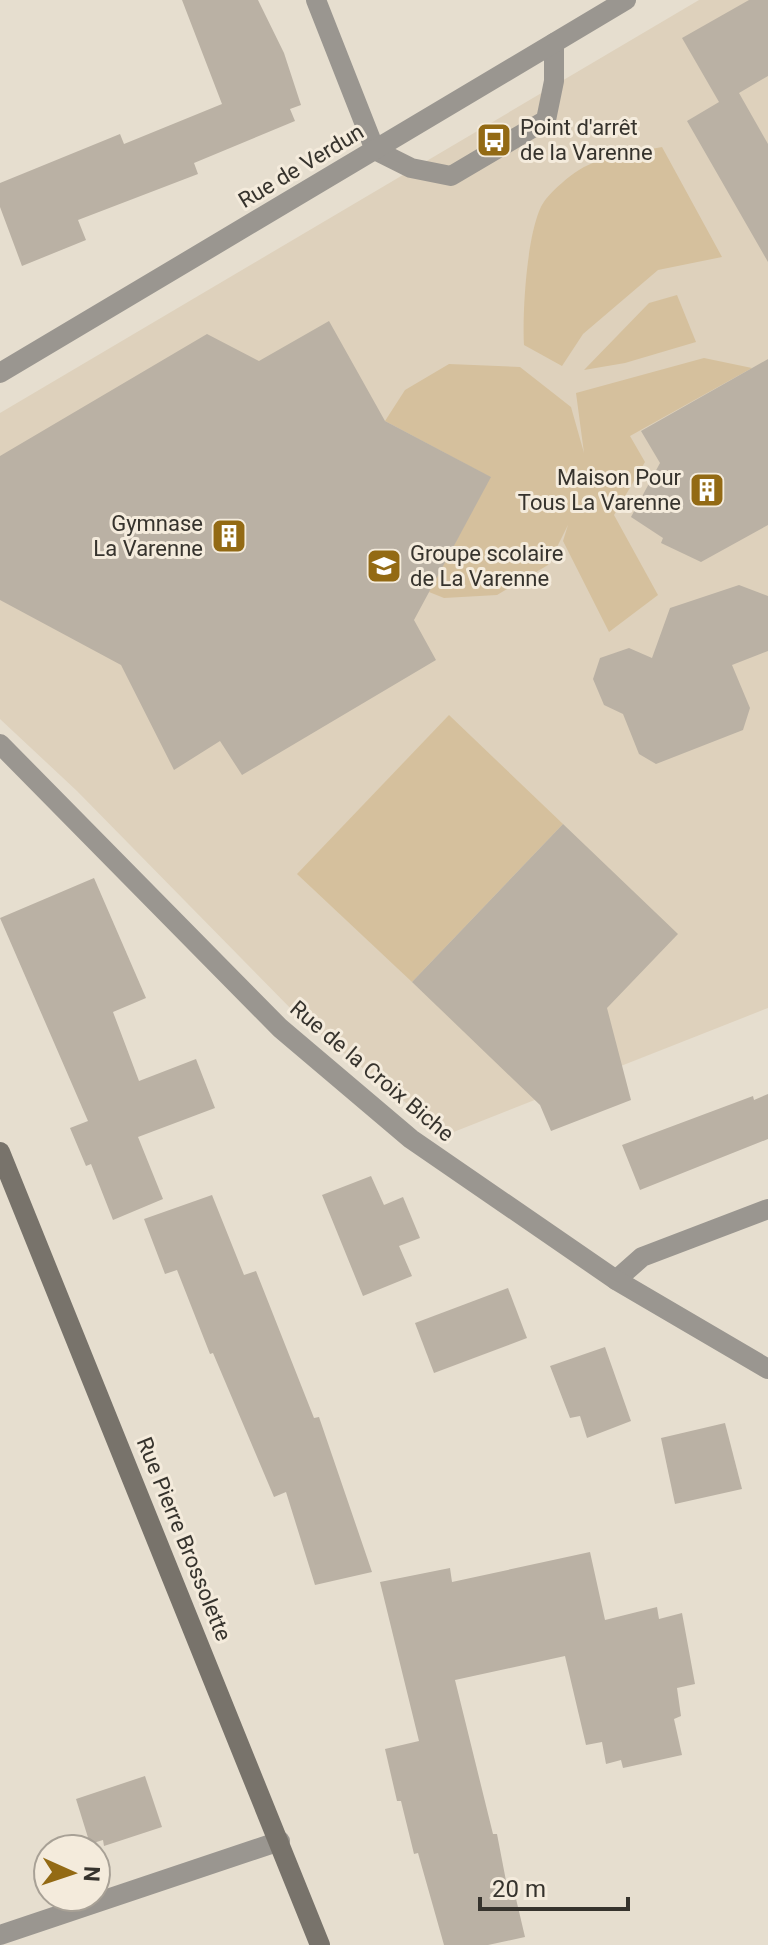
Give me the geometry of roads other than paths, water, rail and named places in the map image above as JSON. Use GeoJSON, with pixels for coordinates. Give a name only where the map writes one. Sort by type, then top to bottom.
{"type":"FeatureCollection","features":[{"type":"Feature","properties":{"kind":"main road","name":"Rue Pierre Brossolette"},"geometry":{"type":"LineString","coordinates":[[0,1152],[320,1945]]}},
{"type":"Feature","properties":{"kind":"street"},"geometry":{"type":"LineString","coordinates":[[316,0],[375,150],[411,168],[451,176],[546,120],[554,81],[554,43]]}},
{"type":"Feature","properties":{"kind":"street","name":"Rue de Verdun"},"geometry":{"type":"LineString","coordinates":[[0,373],[626,0]]}},
{"type":"Feature","properties":{"kind":"street","name":"Rue de la Croix Biche"},"geometry":{"type":"LineString","coordinates":[[0,744],[280,1028],[411,1139],[616,1280],[768,1369]]}},
{"type":"Feature","properties":{"kind":"street"},"geometry":{"type":"LineString","coordinates":[[616,1280],[642,1257],[768,1209]]}},
{"type":"Feature","properties":{"kind":"street"},"geometry":{"type":"LineString","coordinates":[[0,1935],[280,1841]]}},
{"type":"Feature","properties":{"kind":"place","name":"Point d'arrêt de la Varenne"},"geometry":{"type":"Point","coordinates":[494,140]}},
{"type":"Feature","properties":{"kind":"place","name":"Maison Pour Tous La Varenne"},"geometry":{"type":"Point","coordinates":[707,490]}},
{"type":"Feature","properties":{"kind":"place","name":"Gymnase La Varenne"},"geometry":{"type":"Point","coordinates":[229,536]}},
{"type":"Feature","properties":{"kind":"place","name":"Groupe scolaire de La Varenne"},"geometry":{"type":"Point","coordinates":[384,566]}}]}
